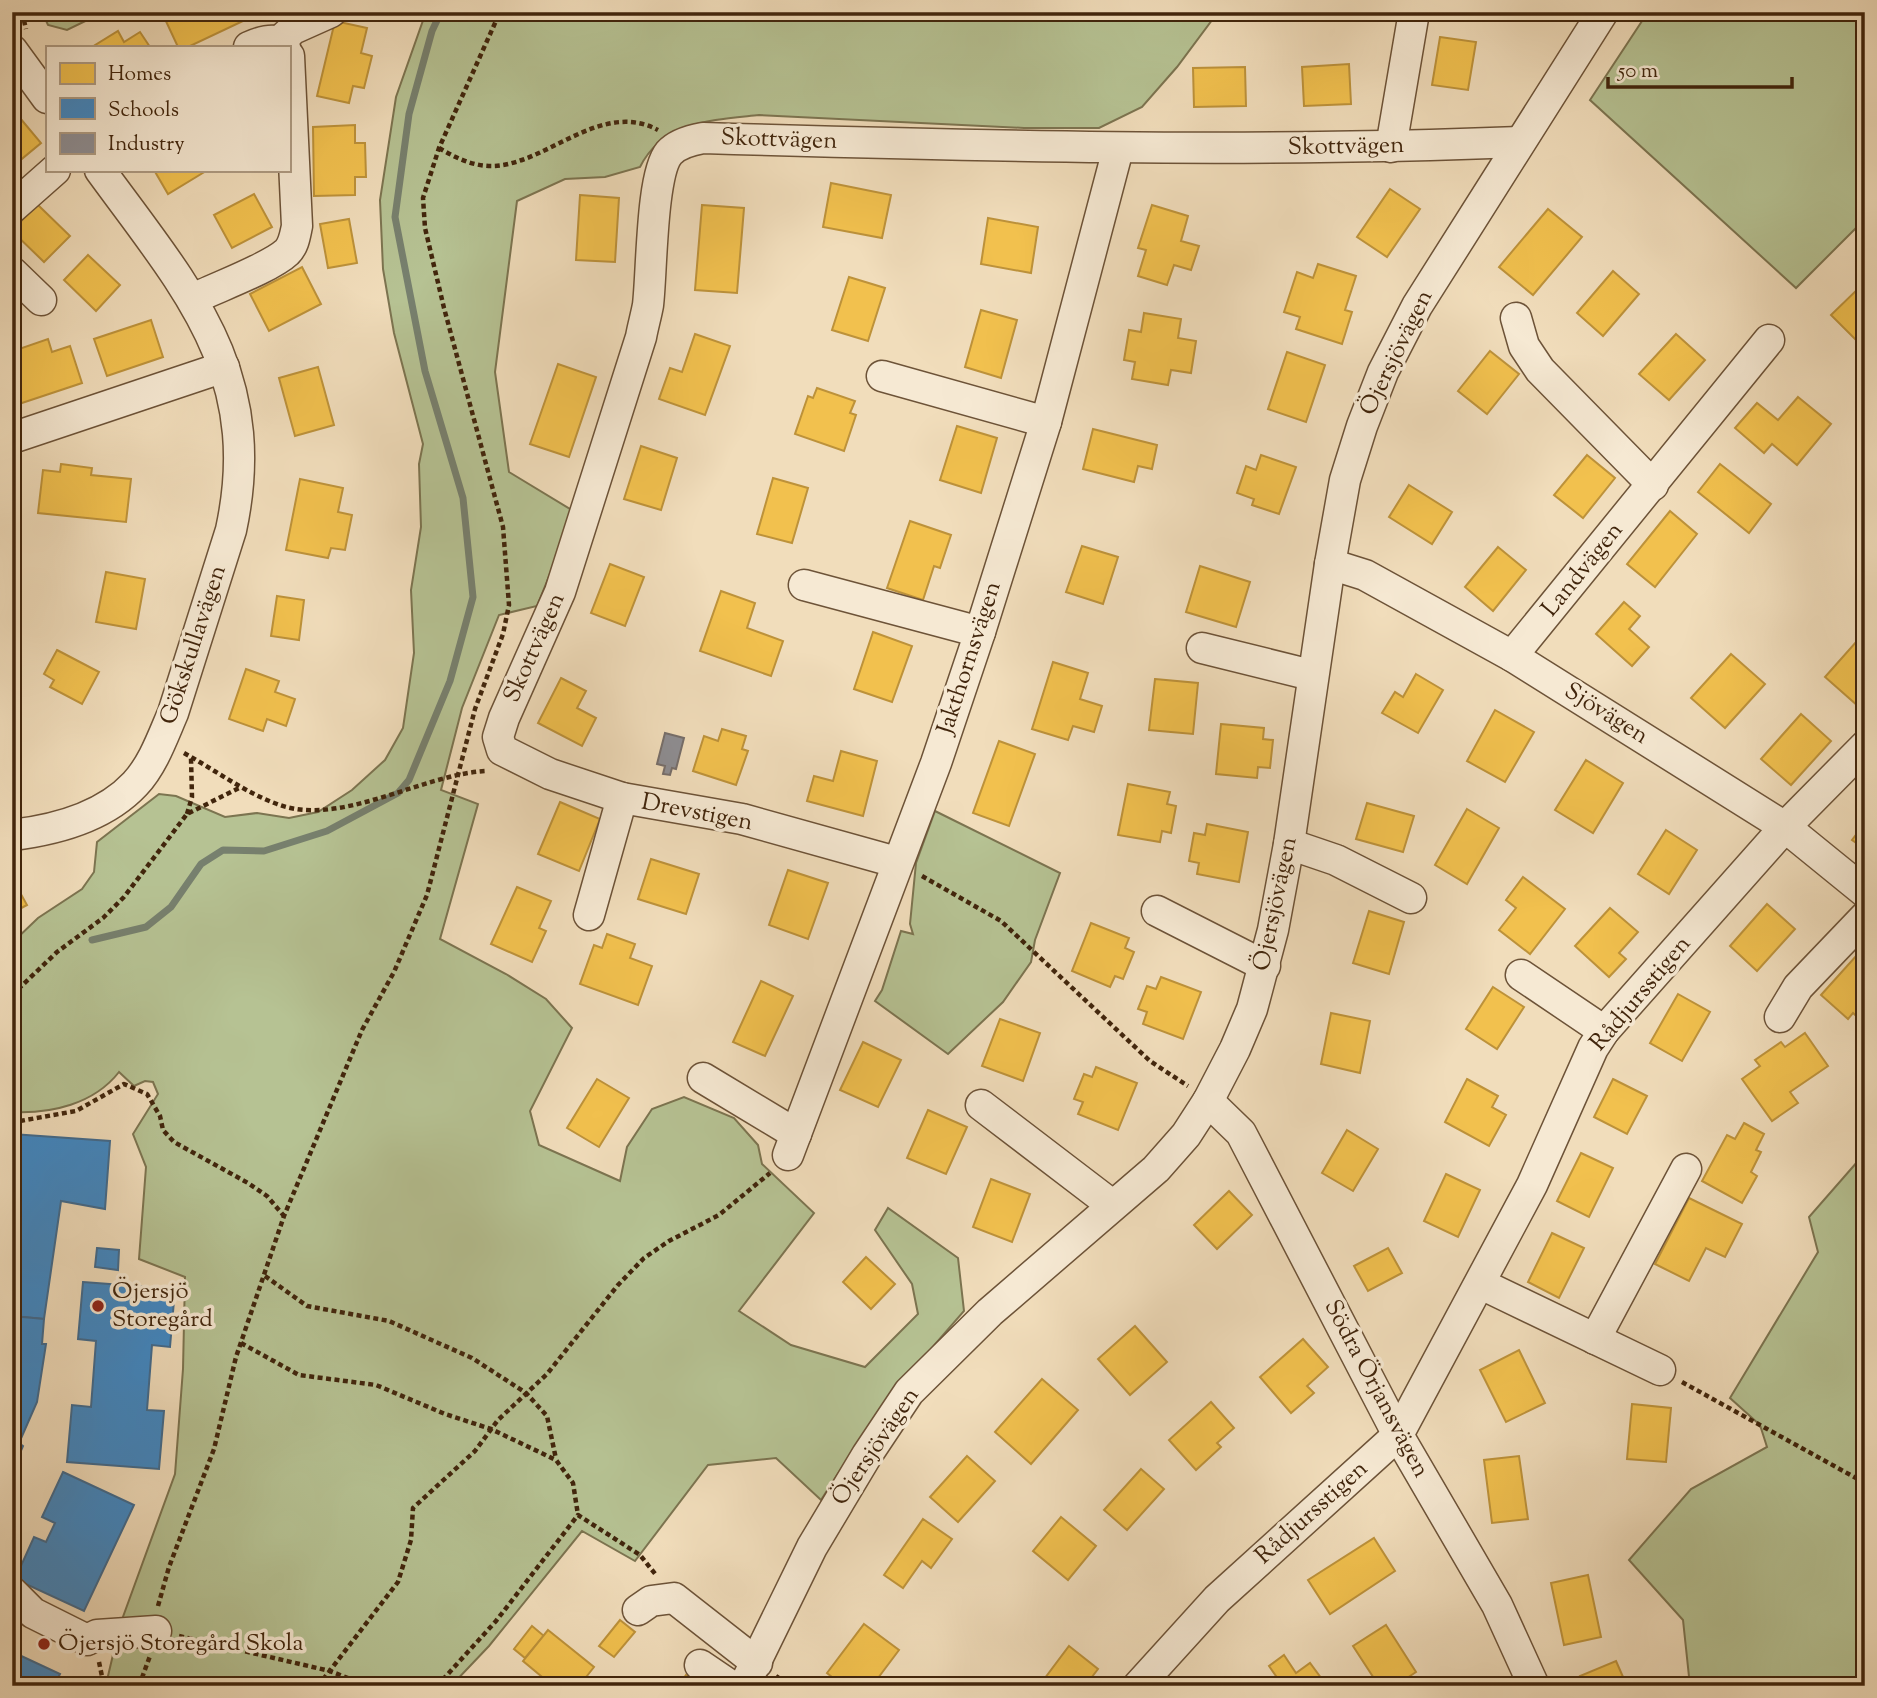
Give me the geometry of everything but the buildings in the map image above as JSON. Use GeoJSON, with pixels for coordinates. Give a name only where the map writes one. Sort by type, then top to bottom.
{"type":"FeatureCollection","features":[{"type":"Feature","properties":{"kind":"street"},"geometry":{"type":"LineString","coordinates":[[285,46],[293,29],[331,12]]}},
{"type":"Feature","properties":{"kind":"street"},"geometry":{"type":"LineString","coordinates":[[1391,147],[1415,12]]}},
{"type":"Feature","properties":{"kind":"street","name":"Öjersjövägen"},"geometry":{"type":"LineString","coordinates":[[750,1674],[812,1547],[867,1455],[909,1392],[990,1312],[1170,1154],[1208,1101],[1244,1029],[1265,966],[1289,844],[1330,564],[1346,480],[1362,426],[1383,372],[1417,306],[1603,12]]}},
{"type":"Feature","properties":{"kind":"street"},"geometry":{"type":"LineString","coordinates":[[252,46],[268,41],[279,46]]}},
{"type":"Feature","properties":{"kind":"street"},"geometry":{"type":"LineString","coordinates":[[12,50],[46,97]]}},
{"type":"Feature","properties":{"kind":"street"},"geometry":{"type":"LineString","coordinates":[[194,299],[288,252],[297,226],[290,130]]}},
{"type":"Feature","properties":{"kind":"street","name":"Skottvägen"},"geometry":{"type":"LineString","coordinates":[[497,760],[498,737],[504,718],[560,592],[587,515],[641,337],[648,306],[663,165],[675,148],[704,138],[1118,149],[1391,147],[1520,142]]}},
{"type":"Feature","properties":{"kind":"street","name":"Jakthornsvägen"},"geometry":{"type":"LineString","coordinates":[[792,1145],[896,862],[936,763],[980,632],[1046,422],[1118,149]]}},
{"type":"Feature","properties":{"kind":"street"},"geometry":{"type":"LineString","coordinates":[[12,208],[53,172]]}},
{"type":"Feature","properties":{"kind":"street","name":"Gökskullavägen"},"geometry":{"type":"LineString","coordinates":[[12,835],[47,831],[101,808],[135,784],[162,741],[219,567],[238,499],[242,459],[239,428],[224,367],[194,299],[101,172]]}},
{"type":"Feature","properties":{"kind":"street"},"geometry":{"type":"LineString","coordinates":[[12,272],[41,300]]}},
{"type":"Feature","properties":{"kind":"street"},"geometry":{"type":"LineString","coordinates":[[1516,318],[1524,346],[1540,370],[1653,485]]}},
{"type":"Feature","properties":{"kind":"street","name":"Landvägen"},"geometry":{"type":"LineString","coordinates":[[1513,656],[1769,340]]}},
{"type":"Feature","properties":{"kind":"street"},"geometry":{"type":"LineString","coordinates":[[12,438],[224,367]]}},
{"type":"Feature","properties":{"kind":"street"},"geometry":{"type":"LineString","coordinates":[[882,376],[1046,422]]}},
{"type":"Feature","properties":{"kind":"street","name":"Sjövägen"},"geometry":{"type":"LineString","coordinates":[[1330,564],[1365,575],[1513,656],[1785,827],[1865,892]]}},
{"type":"Feature","properties":{"kind":"street"},"geometry":{"type":"LineString","coordinates":[[804,585],[980,632]]}},
{"type":"Feature","properties":{"kind":"street"},"geometry":{"type":"LineString","coordinates":[[1202,648],[1303,673],[1313,671]]}},
{"type":"Feature","properties":{"kind":"street","name":"Rådjursstigen"},"geometry":{"type":"LineString","coordinates":[[1138,1686],[1217,1599],[1398,1434],[1532,1185],[1592,1048],[1604,1031],[1785,827],[1865,747]]}},
{"type":"Feature","properties":{"kind":"street","name":"Drevstigen"},"geometry":{"type":"LineString","coordinates":[[497,760],[622,798],[742,819],[896,862]]}},
{"type":"Feature","properties":{"kind":"street"},"geometry":{"type":"LineString","coordinates":[[589,915],[622,798]]}},
{"type":"Feature","properties":{"kind":"street"},"geometry":{"type":"LineString","coordinates":[[1289,844],[1336,860],[1410,898]]}},
{"type":"Feature","properties":{"kind":"street"},"geometry":{"type":"LineString","coordinates":[[1157,911],[1265,966]]}},
{"type":"Feature","properties":{"kind":"street"},"geometry":{"type":"LineString","coordinates":[[1780,1017],[1798,988],[1865,917]]}},
{"type":"Feature","properties":{"kind":"street"},"geometry":{"type":"LineString","coordinates":[[1521,975],[1604,1031]]}},
{"type":"Feature","properties":{"kind":"street"},"geometry":{"type":"LineString","coordinates":[[703,1078],[792,1145]]}},
{"type":"Feature","properties":{"kind":"street","name":"Södra Örjansvägen"},"geometry":{"type":"LineString","coordinates":[[1208,1101],[1241,1133],[1398,1434],[1497,1605],[1534,1686]]}},
{"type":"Feature","properties":{"kind":"street"},"geometry":{"type":"LineString","coordinates":[[981,1105],[1112,1205]]}},
{"type":"Feature","properties":{"kind":"street"},"geometry":{"type":"LineString","coordinates":[[1595,1339],[1686,1169]]}},
{"type":"Feature","properties":{"kind":"street"},"geometry":{"type":"LineString","coordinates":[[1481,1284],[1660,1370]]}},
{"type":"Feature","properties":{"kind":"street"},"geometry":{"type":"LineString","coordinates":[[12,1592],[33,1613],[87,1640],[97,1635],[156,1631]]}},
{"type":"Feature","properties":{"kind":"street"},"geometry":{"type":"LineString","coordinates":[[638,1610],[651,1601],[674,1598],[750,1674]]}},
{"type":"Feature","properties":{"kind":"street"},"geometry":{"type":"LineString","coordinates":[[700,1665],[731,1686]]}},
{"type":"Feature","properties":{"kind":"path"},"geometry":{"type":"LineString","coordinates":[[139,1686],[147,1668],[156,1631],[158,1604],[169,1567],[214,1449],[241,1343],[284,1216],[362,1030],[415,926],[427,895],[475,709],[503,634],[508,591],[503,527],[425,228],[423,198],[439,148],[500,12]]}},
{"type":"Feature","properties":{"kind":"path"},"geometry":{"type":"LineString","coordinates":[[439,148],[461,161],[494,166],[524,160],[602,124],[646,124],[660,131],[675,148]]}},
{"type":"Feature","properties":{"kind":"path"},"geometry":{"type":"LineString","coordinates":[[12,995],[57,952],[103,918],[124,897],[187,814],[192,797],[191,757],[278,805],[318,812],[497,760]]}},
{"type":"Feature","properties":{"kind":"path"},"geometry":{"type":"LineString","coordinates":[[187,814],[242,787]]}},
{"type":"Feature","properties":{"kind":"path"},"geometry":{"type":"LineString","coordinates":[[896,862],[1001,921],[1150,1061],[1208,1101]]}},
{"type":"Feature","properties":{"kind":"path"},"geometry":{"type":"LineString","coordinates":[[12,1124],[76,1111],[124,1084],[147,1094],[160,1116],[163,1130],[174,1142],[248,1183],[267,1196],[284,1216]]}},
{"type":"Feature","properties":{"kind":"path"},"geometry":{"type":"LineString","coordinates":[[12,1104],[20,1121]]}},
{"type":"Feature","properties":{"kind":"path"},"geometry":{"type":"LineString","coordinates":[[318,1686],[398,1582],[411,1540],[413,1508],[475,1451],[491,1429],[565,1355],[618,1285],[644,1258],[669,1241],[719,1215],[792,1145]]}},
{"type":"Feature","properties":{"kind":"path"},"geometry":{"type":"LineString","coordinates":[[265,1276],[307,1306],[389,1321],[472,1358],[526,1392],[547,1416],[556,1460],[573,1483],[578,1515],[496,1621],[437,1686]]}},
{"type":"Feature","properties":{"kind":"path"},"geometry":{"type":"LineString","coordinates":[[241,1343],[299,1375],[376,1385],[445,1414],[491,1429],[556,1460]]}},
{"type":"Feature","properties":{"kind":"path"},"geometry":{"type":"LineString","coordinates":[[1660,1370],[1865,1483]]}},
{"type":"Feature","properties":{"kind":"path"},"geometry":{"type":"LineString","coordinates":[[578,1515],[640,1555],[674,1598]]}},
{"type":"Feature","properties":{"kind":"path"},"geometry":{"type":"LineString","coordinates":[[156,1631],[330,1671],[368,1686]]}},
{"type":"Feature","properties":{"kind":"green space"},"geometry":{"type":"Polygon","coordinates":[[[42,12],[104,12],[67,30],[48,25],[42,12]]]}},
{"type":"Feature","properties":{"kind":"green space"},"geometry":{"type":"Polygon","coordinates":[[[426,12],[1218,12],[1177,67],[1142,107],[1099,128],[1024,128],[759,115],[724,119],[691,126],[662,140],[640,167],[605,177],[565,179],[517,201],[495,372],[509,472],[575,512],[537,606],[499,615],[462,708],[441,790],[478,804],[440,939],[546,999],[572,1028],[530,1111],[539,1145],[620,1181],[627,1147],[652,1109],[684,1097],[734,1118],[758,1145],[762,1164],[814,1213],[739,1311],[791,1345],[865,1367],[918,1314],[912,1284],[875,1230],[888,1208],[958,1258],[964,1311],[883,1404],[821,1500],[776,1458],[708,1465],[635,1561],[582,1531],[489,1646],[451,1686],[111,1686],[108,1676],[120,1625],[175,1474],[183,1369],[185,1277],[139,1259],[146,1167],[133,1134],[158,1094],[153,1082],[145,1081],[134,1086],[119,1072],[97,1092],[71,1105],[42,1111],[12,1112],[12,943],[38,918],[82,889],[94,872],[97,842],[159,794],[176,796],[225,817],[257,813],[289,818],[318,812],[352,790],[385,760],[403,728],[414,653],[411,590],[421,527],[419,464],[423,444],[394,333],[383,269],[380,200],[396,97],[426,12]]]}},
{"type":"Feature","properties":{"kind":"green space"},"geometry":{"type":"Polygon","coordinates":[[[1648,12],[1865,12],[1865,219],[1796,288],[1590,100],[1648,12]]]}},
{"type":"Feature","properties":{"kind":"green space"},"geometry":{"type":"Polygon","coordinates":[[[935,811],[1060,873],[1035,940],[1031,962],[1003,1002],[948,1054],[875,1001],[882,990],[901,931],[913,934],[910,924],[916,863],[935,811]]]}},
{"type":"Feature","properties":{"kind":"green space"},"geometry":{"type":"Polygon","coordinates":[[[1865,1153],[1865,1686],[1831,1686],[1830,1682],[1815,1686],[1690,1686],[1683,1620],[1629,1560],[1691,1489],[1767,1447],[1760,1425],[1730,1398],[1818,1252],[1809,1217],[1865,1153]]]}},
{"type":"Feature","properties":{"kind":"waterway"},"geometry":{"type":"LineString","coordinates":[[92,940],[146,927],[171,907],[201,864],[223,850],[264,851],[327,831],[398,793],[409,780],[450,681],[473,597],[463,498],[425,371],[395,217],[409,114],[432,31],[441,12]]}},
{"type":"Feature","properties":{"kind":"place","name":"Öjersjö Storegård"},"geometry":{"type":"Point","coordinates":[98,1306]}},
{"type":"Feature","properties":{"kind":"place","name":"Öjersjö Storegård Skola"},"geometry":{"type":"Point","coordinates":[44,1644]}}]}
